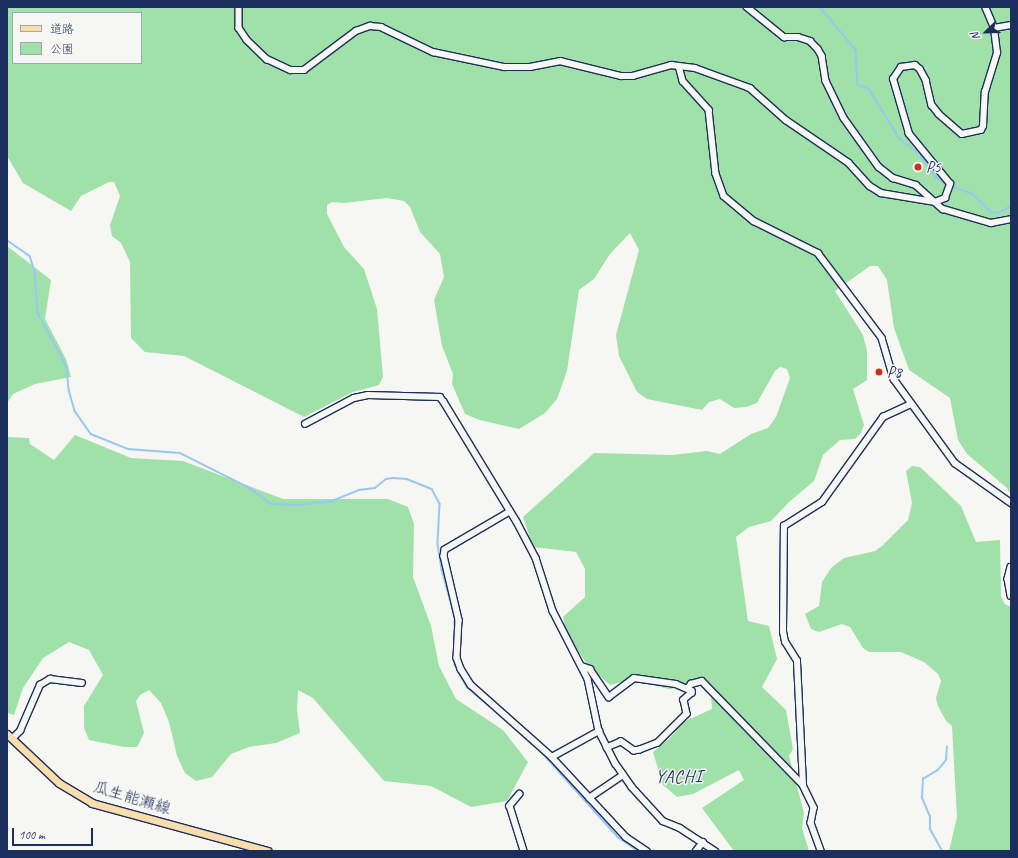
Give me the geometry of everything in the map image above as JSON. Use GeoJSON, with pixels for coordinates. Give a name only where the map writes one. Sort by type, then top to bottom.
{"type":"FeatureCollection","features":[{"type":"Feature","properties":{"kind":"main road","name":"瓜生能瀬線"},"geometry":{"type":"LineString","coordinates":[[10,736],[59,783],[92,803],[268,851]]}},
{"type":"Feature","properties":{"kind":"street"},"geometry":{"type":"LineString","coordinates":[[239,7],[238,28],[247,40],[267,59],[291,70],[304,70],[356,31],[370,26],[381,27],[433,52],[504,67],[530,67],[560,61],[621,76],[633,76],[671,65],[695,68],[750,88],[786,120],[850,163],[870,186],[881,193],[935,202],[945,198],[950,184],[909,134],[895,91],[893,79],[895,73],[909,64],[920,69],[926,80],[932,105],[939,114],[962,134],[975,133],[983,126],[985,92],[996,53],[994,28],[985,7]]}},
{"type":"Feature","properties":{"kind":"street"},"geometry":{"type":"LineString","coordinates":[[747,7],[784,38],[798,37],[810,42],[818,49],[822,56],[826,81],[844,118],[853,127],[862,146],[879,167],[892,178],[916,185],[943,209],[976,220],[991,223],[1011,219]]}},
{"type":"Feature","properties":{"kind":"street"},"geometry":{"type":"LineString","coordinates":[[994,28],[1011,25]]}},
{"type":"Feature","properties":{"kind":"street"},"geometry":{"type":"LineString","coordinates":[[679,66],[683,81],[709,110],[716,174],[724,196],[754,221],[818,253],[882,338],[894,379],[955,463],[1011,503]]}},
{"type":"Feature","properties":{"kind":"street"},"geometry":{"type":"LineString","coordinates":[[305,424],[354,398],[383,395],[440,397],[510,512],[536,558],[566,640],[588,679],[599,731],[623,775],[663,821],[703,842],[715,851]]}},
{"type":"Feature","properties":{"kind":"street"},"geometry":{"type":"LineString","coordinates":[[803,785],[796,661],[785,642],[783,632],[784,526],[822,502],[883,417],[911,404]]}},
{"type":"Feature","properties":{"kind":"street"},"geometry":{"type":"LineString","coordinates":[[510,512],[445,550],[444,556],[459,620],[457,658],[471,685],[552,757],[626,837],[647,851]]}},
{"type":"Feature","properties":{"kind":"street"},"geometry":{"type":"LineString","coordinates":[[1011,567],[1008,579],[1011,596]]}},
{"type":"Feature","properties":{"kind":"street"},"geometry":{"type":"LineString","coordinates":[[582,666],[590,669],[610,697],[615,694],[629,679],[634,678],[688,688],[692,694],[684,700],[687,714],[658,743],[640,750],[634,750],[621,742],[607,748]]}},
{"type":"Feature","properties":{"kind":"street"},"geometry":{"type":"LineString","coordinates":[[10,736],[20,731],[40,685],[50,679],[82,683]]}},
{"type":"Feature","properties":{"kind":"street"},"geometry":{"type":"LineString","coordinates":[[688,688],[690,684],[702,681],[803,785],[814,808],[811,822],[821,851]]}},
{"type":"Feature","properties":{"kind":"street"},"geometry":{"type":"LineString","coordinates":[[552,757],[599,731]]}},
{"type":"Feature","properties":{"kind":"street"},"geometry":{"type":"LineString","coordinates":[[589,798],[623,775]]}},
{"type":"Feature","properties":{"kind":"street"},"geometry":{"type":"LineString","coordinates":[[520,794],[510,806],[524,851]]}},
{"type":"Feature","properties":{"kind":"street"},"geometry":{"type":"LineString","coordinates":[[696,851],[703,842]]}},
{"type":"Feature","properties":{"kind":"green space"},"geometry":{"type":"Polygon","coordinates":[[[7,7],[1011,7],[1011,495],[1007,488],[967,454],[958,440],[950,398],[909,370],[894,328],[887,280],[878,266],[870,266],[835,291],[863,335],[867,351],[867,380],[853,389],[864,425],[861,433],[855,439],[840,440],[823,455],[814,481],[789,502],[771,521],[749,527],[736,537],[748,621],[769,626],[777,659],[762,687],[786,710],[793,749],[789,756],[804,813],[802,828],[809,851],[734,851],[702,808],[744,780],[739,770],[693,794],[677,797],[663,785],[653,752],[672,736],[683,722],[712,709],[711,696],[702,685],[669,689],[630,680],[610,685],[588,666],[566,632],[563,617],[585,597],[585,569],[576,552],[533,547],[523,517],[594,453],[672,455],[707,451],[720,454],[751,434],[768,428],[776,417],[790,378],[787,369],[780,367],[775,371],[757,403],[746,407],[734,408],[720,399],[709,402],[702,410],[647,399],[637,392],[619,356],[616,335],[639,250],[630,233],[610,254],[594,279],[579,290],[567,371],[557,399],[545,413],[519,429],[480,420],[465,414],[452,384],[453,374],[442,346],[434,300],[444,277],[440,254],[420,232],[410,207],[404,201],[387,198],[344,203],[332,202],[327,205],[327,214],[344,247],[364,269],[377,309],[383,377],[379,385],[353,392],[304,417],[184,356],[145,352],[131,338],[130,262],[121,243],[112,236],[110,225],[120,196],[114,182],[109,182],[81,196],[71,211],[23,183],[7,156],[7,7]]]}},
{"type":"Feature","properties":{"kind":"green space"},"geometry":{"type":"Polygon","coordinates":[[[7,246],[51,280],[45,319],[66,359],[71,377],[35,384],[13,394],[7,403],[7,246]]]}},
{"type":"Feature","properties":{"kind":"green space"},"geometry":{"type":"Polygon","coordinates":[[[75,435],[131,458],[183,461],[283,499],[388,499],[408,507],[414,524],[413,577],[431,626],[439,666],[456,699],[503,730],[528,762],[507,801],[471,807],[431,786],[384,781],[313,698],[298,690],[297,710],[300,733],[276,743],[249,747],[231,754],[212,777],[196,781],[185,773],[177,756],[169,722],[161,703],[149,690],[140,695],[136,701],[144,733],[137,747],[124,747],[89,740],[84,728],[84,706],[103,675],[89,650],[69,642],[43,658],[23,688],[14,715],[7,713],[7,437],[29,438],[30,444],[54,460],[75,435]]]}},
{"type":"Feature","properties":{"kind":"green space"},"geometry":{"type":"Polygon","coordinates":[[[912,466],[920,467],[961,506],[976,542],[1000,540],[1001,597],[1005,604],[1011,607],[1011,851],[949,851],[957,817],[952,726],[946,721],[938,706],[936,698],[941,681],[938,674],[924,662],[901,652],[869,652],[863,648],[850,627],[842,624],[819,632],[811,629],[805,614],[819,606],[822,582],[831,568],[844,558],[875,551],[908,520],[912,503],[906,471],[912,466]]]}},
{"type":"Feature","properties":{"kind":"waterway"},"geometry":{"type":"LineString","coordinates":[[820,7],[856,50],[858,85],[869,89],[900,139],[920,154],[937,178],[948,185]]}},
{"type":"Feature","properties":{"kind":"waterway"},"geometry":{"type":"LineString","coordinates":[[951,186],[973,194],[991,212],[998,213],[1011,206]]}},
{"type":"Feature","properties":{"kind":"waterway"},"geometry":{"type":"LineString","coordinates":[[7,240],[30,256],[35,271],[38,313],[67,367],[69,390],[75,411],[91,434],[128,449],[180,453],[250,488],[271,504],[299,505],[332,501],[359,490],[375,488],[386,479],[393,478],[407,479],[432,489],[440,504],[438,544],[442,570],[455,617],[455,665],[467,687],[498,713]]}},
{"type":"Feature","properties":{"kind":"waterway"},"geometry":{"type":"LineString","coordinates":[[537,747],[618,837],[638,851]]}},
{"type":"Feature","properties":{"kind":"waterway"},"geometry":{"type":"LineString","coordinates":[[942,851],[930,829],[930,817],[922,798],[923,779],[938,770],[946,760],[947,747]]}},
{"type":"Feature","properties":{"kind":"place","name":"P5"},"geometry":{"type":"Point","coordinates":[918,167]}},
{"type":"Feature","properties":{"kind":"place","name":"P8"},"geometry":{"type":"Point","coordinates":[879,372]}},
{"type":"Feature","properties":{"kind":"district","name":"YACHI"},"geometry":{"type":"Point","coordinates":[679,776]}}]}
